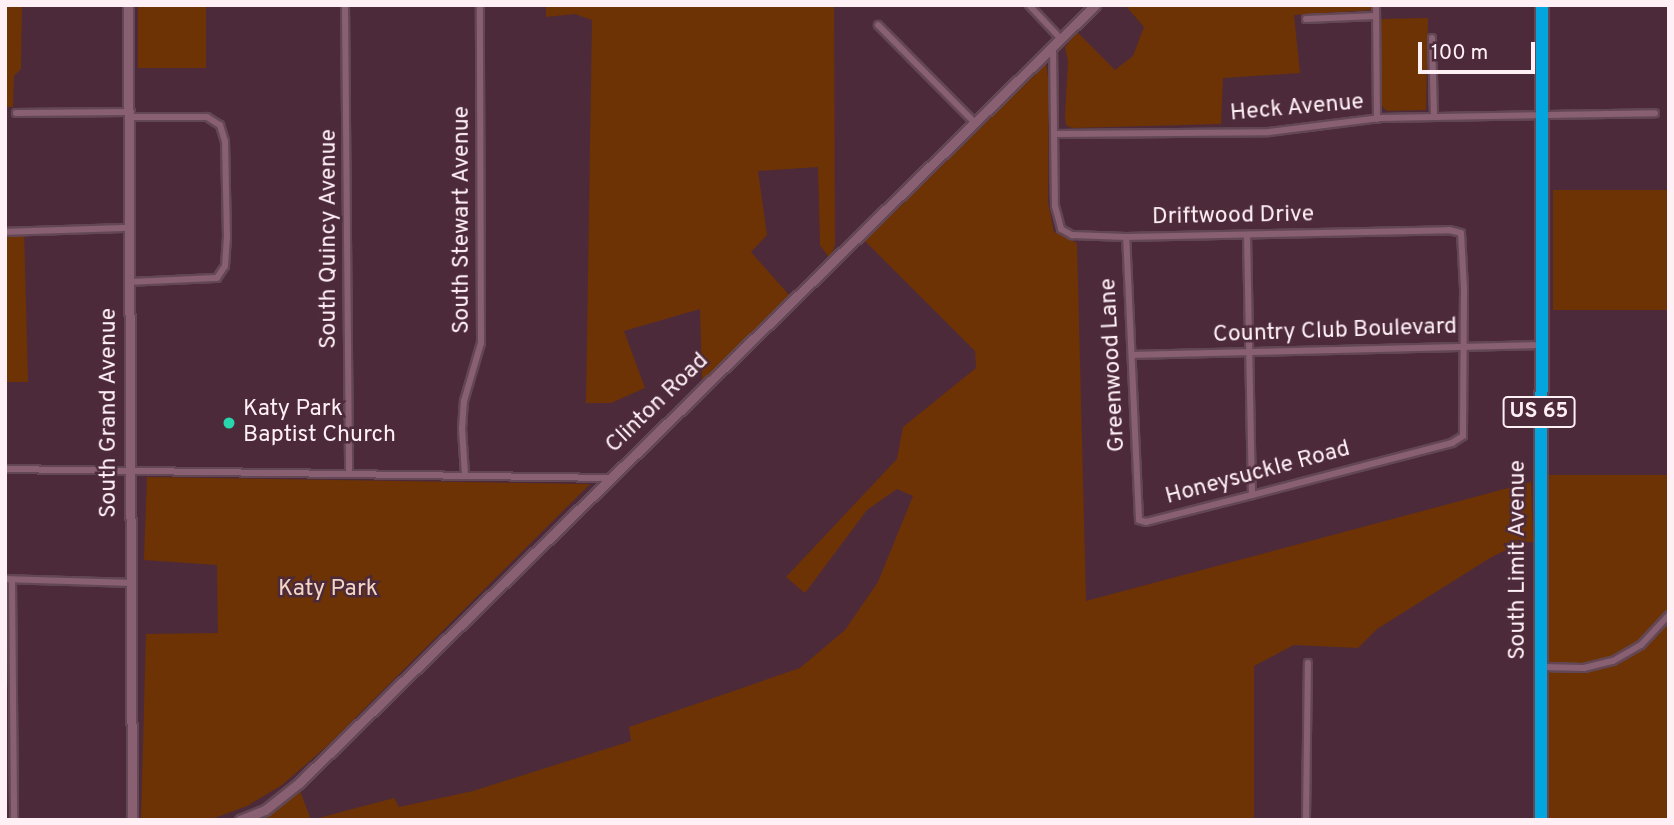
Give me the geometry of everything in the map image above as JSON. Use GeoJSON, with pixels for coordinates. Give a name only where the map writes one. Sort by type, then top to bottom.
{"type":"FeatureCollection","features":[{"type":"Feature","properties":{"kind":"highway","name":"South Limit Avenue"},"geometry":{"type":"LineString","coordinates":[[1541,820],[1539,345],[1542,5]]}},
{"type":"Feature","properties":{"kind":"street","name":"South Grand Avenue"},"geometry":{"type":"LineString","coordinates":[[128,5],[132,820]]}},
{"type":"Feature","properties":{"kind":"street","name":"South Quincy Avenue"},"geometry":{"type":"LineString","coordinates":[[345,5],[349,472]]}},
{"type":"Feature","properties":{"kind":"street","name":"South Stewart Avenue"},"geometry":{"type":"LineString","coordinates":[[465,475],[461,429],[464,401],[481,343],[481,5]]}},
{"type":"Feature","properties":{"kind":"street"},"geometry":{"type":"LineString","coordinates":[[1029,5],[1061,39]]}},
{"type":"Feature","properties":{"kind":"street","name":"Clinton Road"},"geometry":{"type":"LineString","coordinates":[[240,820],[265,810],[299,783],[1095,5]]}},
{"type":"Feature","properties":{"kind":"street"},"geometry":{"type":"LineString","coordinates":[[1376,5],[1377,119]]}},
{"type":"Feature","properties":{"kind":"street"},"geometry":{"type":"LineString","coordinates":[[1306,19],[1376,16]]}},
{"type":"Feature","properties":{"kind":"street"},"geometry":{"type":"LineString","coordinates":[[878,25],[975,124]]}},
{"type":"Feature","properties":{"kind":"street"},"geometry":{"type":"LineString","coordinates":[[1432,38],[1434,116]]}},
{"type":"Feature","properties":{"kind":"street"},"geometry":{"type":"LineString","coordinates":[[1053,47],[1055,134]]}},
{"type":"Feature","properties":{"kind":"street"},"geometry":{"type":"LineString","coordinates":[[16,113],[207,117],[220,125],[225,141],[225,266],[217,278],[128,282]]}},
{"type":"Feature","properties":{"kind":"street","name":"Heck Avenue"},"geometry":{"type":"LineString","coordinates":[[1055,134],[1269,132],[1377,119],[1434,116],[1655,113]]}},
{"type":"Feature","properties":{"kind":"street","name":"Driftwood Drive"},"geometry":{"type":"LineString","coordinates":[[1055,134],[1055,206],[1058,223],[1066,233],[1081,237],[1448,230],[1461,233],[1463,345]]}},
{"type":"Feature","properties":{"kind":"street"},"geometry":{"type":"LineString","coordinates":[[5,232],[128,228]]}},
{"type":"Feature","properties":{"kind":"street"},"geometry":{"type":"LineString","coordinates":[[1247,234],[1252,495]]}},
{"type":"Feature","properties":{"kind":"street","name":"Greenwood Lane"},"geometry":{"type":"LineString","coordinates":[[1126,237],[1137,490]]}},
{"type":"Feature","properties":{"kind":"street","name":"Honeysuckle Road"},"geometry":{"type":"LineString","coordinates":[[1137,490],[1138,516],[1142,522],[1452,443],[1463,436],[1463,345]]}},
{"type":"Feature","properties":{"kind":"street","name":"Country Club Boulevard"},"geometry":{"type":"LineString","coordinates":[[1132,355],[1539,345]]}},
{"type":"Feature","properties":{"kind":"street"},"geometry":{"type":"LineString","coordinates":[[5,469],[349,472],[609,478]]}},
{"type":"Feature","properties":{"kind":"street"},"geometry":{"type":"LineString","coordinates":[[14,820],[9,579],[130,583]]}},
{"type":"Feature","properties":{"kind":"street"},"geometry":{"type":"LineString","coordinates":[[1540,667],[1584,668],[1613,661],[1641,645],[1669,615]]}},
{"type":"Feature","properties":{"kind":"street"},"geometry":{"type":"LineString","coordinates":[[1307,820],[1308,663]]}},
{"type":"Feature","properties":{"kind":"green space"},"geometry":{"type":"Polygon","coordinates":[[[5,5],[65,5],[22,7],[21,69],[14,76],[13,107],[5,107],[5,5]]]}},
{"type":"Feature","properties":{"kind":"green space"},"geometry":{"type":"Polygon","coordinates":[[[138,5],[206,5],[206,68],[138,68],[138,5]]]}},
{"type":"Feature","properties":{"kind":"green space"},"geometry":{"type":"Polygon","coordinates":[[[546,5],[834,5],[835,245],[830,259],[820,245],[818,167],[758,171],[767,235],[751,252],[790,296],[702,381],[700,309],[624,331],[645,388],[611,403],[586,403],[592,20],[575,14],[546,17],[546,5]]]}},
{"type":"Feature","properties":{"kind":"green space"},"geometry":{"type":"Polygon","coordinates":[[[1125,5],[1372,5],[1372,10],[1294,15],[1300,73],[1223,78],[1221,124],[1072,128],[1066,125],[1065,117],[1068,62],[1065,47],[1077,32],[1115,70],[1133,56],[1144,27],[1125,5]]]}},
{"type":"Feature","properties":{"kind":"green space"},"geometry":{"type":"Polygon","coordinates":[[[1428,18],[1426,110],[1387,111],[1381,105],[1381,19],[1428,18]]]}},
{"type":"Feature","properties":{"kind":"green space"},"geometry":{"type":"Polygon","coordinates":[[[1046,64],[1049,84],[1048,202],[1054,232],[1077,243],[1086,601],[1531,482],[1533,542],[1522,542],[1490,558],[1377,629],[1358,648],[1294,645],[1254,666],[1254,820],[311,820],[394,798],[399,807],[473,791],[631,741],[629,727],[800,668],[845,630],[878,582],[913,496],[897,489],[867,510],[805,593],[786,577],[897,459],[903,427],[976,368],[975,351],[865,241],[1046,64]]]}},
{"type":"Feature","properties":{"kind":"green space"},"geometry":{"type":"Polygon","coordinates":[[[1553,190],[1669,190],[1669,310],[1553,310],[1553,190]]]}},
{"type":"Feature","properties":{"kind":"green space"},"geometry":{"type":"Polygon","coordinates":[[[24,228],[28,382],[5,382],[5,229],[24,228]]]}},
{"type":"Feature","properties":{"kind":"green space"},"geometry":{"type":"Polygon","coordinates":[[[1549,475],[1669,475],[1669,820],[1549,820],[1549,475]]]}},
{"type":"Feature","properties":{"kind":"green space","name":"Katy Park"},"geometry":{"type":"Polygon","coordinates":[[[147,477],[590,484],[327,746],[282,785],[247,806],[209,820],[141,820],[146,634],[218,633],[217,565],[144,560],[147,477]]]}},
{"type":"Feature","properties":{"kind":"green space"},"geometry":{"type":"Polygon","coordinates":[[[300,791],[311,820],[256,820],[300,791]]]}},
{"type":"Feature","properties":{"kind":"place","name":"Katy Park Baptist Church"},"geometry":{"type":"Point","coordinates":[229,423]}}]}
